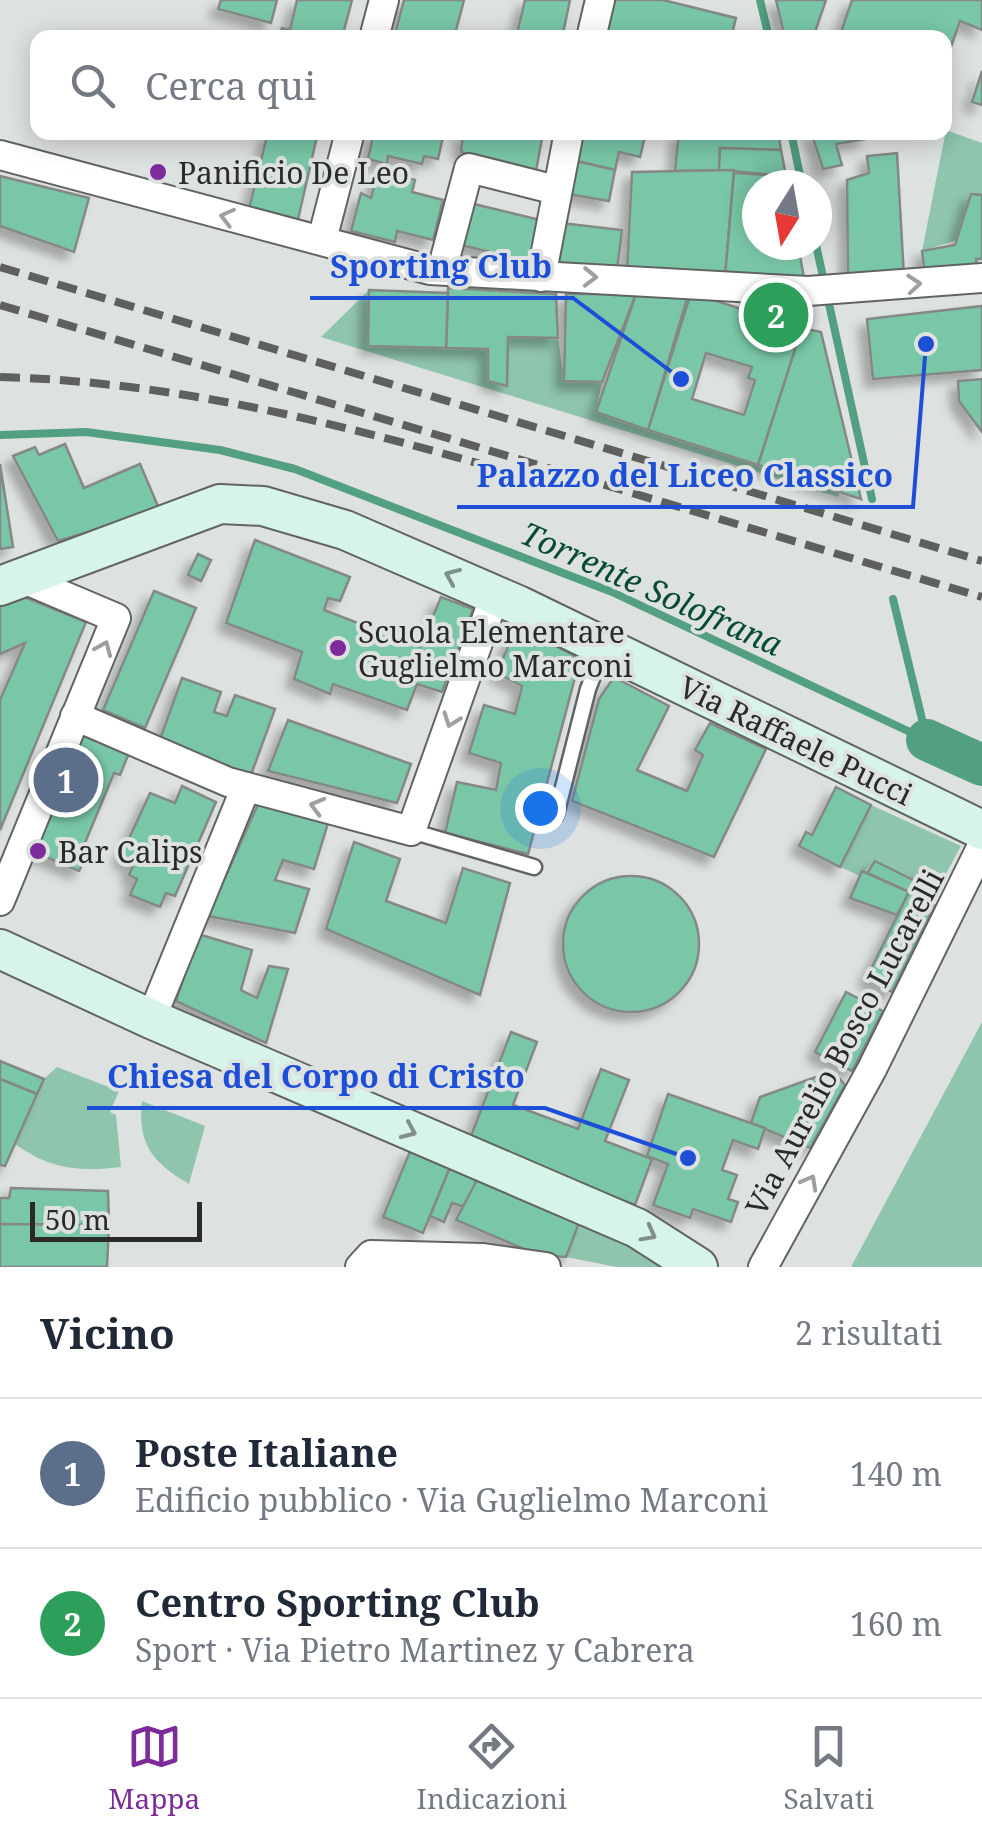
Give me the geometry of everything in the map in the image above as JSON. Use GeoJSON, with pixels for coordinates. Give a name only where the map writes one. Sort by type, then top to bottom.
{"type":"FeatureCollection","features":[{"type":"Feature","properties":{"kind":"main road","name":"Via Raffaele Pucci"},"geometry":{"type":"LineString","coordinates":[[12,582],[220,504],[263,506],[345,530],[604,646],[981,846]]}},
{"type":"Feature","properties":{"kind":"main road"},"geometry":{"type":"LineString","coordinates":[[0,949],[51,980],[637,1228],[698,1267]]}},
{"type":"Feature","properties":{"kind":"street"},"geometry":{"type":"LineString","coordinates":[[376,30],[384,0]]}},
{"type":"Feature","properties":{"kind":"street"},"geometry":{"type":"LineString","coordinates":[[593,30],[600,0]]}},
{"type":"Feature","properties":{"kind":"street"},"geometry":{"type":"LineString","coordinates":[[322,240],[348,140]]}},
{"type":"Feature","properties":{"kind":"street"},"geometry":{"type":"LineString","coordinates":[[541,277],[567,140]]}},
{"type":"Feature","properties":{"kind":"street"},"geometry":{"type":"LineString","coordinates":[[0,155],[442,270],[808,291],[982,278]]}},
{"type":"Feature","properties":{"kind":"street"},"geometry":{"type":"LineString","coordinates":[[442,270],[469,168],[556,190]]}},
{"type":"Feature","properties":{"kind":"street"},"geometry":{"type":"LineString","coordinates":[[0,900],[116,618],[12,582]]}},
{"type":"Feature","properties":{"kind":"street"},"geometry":{"type":"LineString","coordinates":[[76,716],[246,788],[411,831],[496,595]]}},
{"type":"Feature","properties":{"kind":"street"},"geometry":{"type":"LineString","coordinates":[[151,1020],[246,788]]}},
{"type":"Feature","properties":{"kind":"street","name":"Via Aurelio Bosco Lucarelli"},"geometry":{"type":"LineString","coordinates":[[762,1267],[872,1069],[981,846]]}},
{"type":"Feature","properties":{"kind":"street"},"geometry":{"type":"LineString","coordinates":[[360,1267],[372,1255],[483,1258],[546,1267]]}},
{"type":"Feature","properties":{"kind":"lane"},"geometry":{"type":"LineString","coordinates":[[556,815],[588,690],[604,646]]}},
{"type":"Feature","properties":{"kind":"lane"},"geometry":{"type":"LineString","coordinates":[[411,831],[534,867]]}},
{"type":"Feature","properties":{"kind":"green space"},"geometry":{"type":"Polygon","coordinates":[[[952,132],[982,143],[982,195],[970,194],[957,240],[922,251],[944,140],[952,140],[952,132]]]}},
{"type":"Feature","properties":{"kind":"green space"},"geometry":{"type":"Polygon","coordinates":[[[369,290],[368,346],[488,349],[506,386],[508,337],[558,338],[564,381],[602,382],[596,412],[840,492],[838,497],[321,337],[369,290]]]}},
{"type":"Feature","properties":{"kind":"green space"},"geometry":{"type":"Polygon","coordinates":[[[871,805],[961,846],[942,881],[921,871],[915,881],[875,861],[860,876],[840,867],[871,805]]]}},
{"type":"Feature","properties":{"kind":"green space"},"geometry":{"type":"Polygon","coordinates":[[[982,1022],[982,1267],[851,1267],[982,1022]]]}},
{"type":"Feature","properties":{"kind":"green space"},"geometry":{"type":"Polygon","coordinates":[[[57,1067],[119,1091],[110,1112],[116,1115],[121,1167],[65,1167],[14,1143],[44,1079],[57,1067]]]}},
{"type":"Feature","properties":{"kind":"green space"},"geometry":{"type":"Polygon","coordinates":[[[142,1101],[205,1126],[189,1184],[150,1151],[142,1129],[142,1101]]]}},
{"type":"Feature","properties":{"kind":"green space"},"geometry":{"type":"Polygon","coordinates":[[[579,1223],[650,1247],[672,1267],[617,1267],[566,1257],[579,1223]]]}},
{"type":"Feature","properties":{"kind":"building"},"geometry":{"type":"Polygon","coordinates":[[[221,0],[277,0],[271,23],[218,9],[221,0]]]}},
{"type":"Feature","properties":{"kind":"building"},"geometry":{"type":"Polygon","coordinates":[[[297,0],[352,0],[344,30],[290,30],[297,0]]]}},
{"type":"Feature","properties":{"kind":"building"},"geometry":{"type":"Polygon","coordinates":[[[404,0],[464,0],[456,30],[396,30],[404,0]]]}},
{"type":"Feature","properties":{"kind":"building"},"geometry":{"type":"Polygon","coordinates":[[[525,0],[570,0],[564,30],[518,30],[525,0]]]}},
{"type":"Feature","properties":{"kind":"building"},"geometry":{"type":"Polygon","coordinates":[[[615,0],[663,0],[736,18],[733,30],[607,30],[615,0]]]}},
{"type":"Feature","properties":{"kind":"building"},"geometry":{"type":"Polygon","coordinates":[[[776,0],[826,0],[816,30],[783,30],[776,0]]]}},
{"type":"Feature","properties":{"kind":"building"},"geometry":{"type":"Polygon","coordinates":[[[852,0],[982,0],[982,30],[960,21],[952,44],[952,30],[842,30],[852,0]]]}},
{"type":"Feature","properties":{"kind":"building"},"geometry":{"type":"Polygon","coordinates":[[[982,71],[982,105],[972,102],[982,71]]]}},
{"type":"Feature","properties":{"kind":"building"},"geometry":{"type":"Polygon","coordinates":[[[266,140],[316,140],[296,228],[247,217],[266,140]]]}},
{"type":"Feature","properties":{"kind":"building"},"geometry":{"type":"Polygon","coordinates":[[[372,140],[442,140],[438,159],[424,156],[422,164],[388,156],[387,164],[368,159],[372,140]]]}},
{"type":"Feature","properties":{"kind":"building"},"geometry":{"type":"Polygon","coordinates":[[[462,140],[542,140],[536,171],[461,152],[462,140]]]}},
{"type":"Feature","properties":{"kind":"building"},"geometry":{"type":"Polygon","coordinates":[[[581,140],[644,140],[640,157],[619,152],[615,170],[576,161],[581,140]]]}},
{"type":"Feature","properties":{"kind":"building"},"geometry":{"type":"Polygon","coordinates":[[[678,140],[779,140],[781,150],[720,148],[719,170],[675,171],[678,140]]]}},
{"type":"Feature","properties":{"kind":"building"},"geometry":{"type":"Polygon","coordinates":[[[814,140],[860,140],[836,144],[842,165],[823,169],[814,140]]]}},
{"type":"Feature","properties":{"kind":"building"},"geometry":{"type":"Polygon","coordinates":[[[720,148],[781,150],[785,170],[742,172],[719,170],[720,148]]]}},
{"type":"Feature","properties":{"kind":"building"},"geometry":{"type":"Polygon","coordinates":[[[897,153],[904,277],[848,278],[847,180],[869,173],[867,156],[897,153]]]}},
{"type":"Feature","properties":{"kind":"building"},"geometry":{"type":"Polygon","coordinates":[[[576,161],[615,170],[609,201],[568,194],[576,161]]]}},
{"type":"Feature","properties":{"kind":"building"},"geometry":{"type":"Polygon","coordinates":[[[734,170],[725,277],[627,271],[632,172],[734,170]]]}},
{"type":"Feature","properties":{"kind":"building"},"geometry":{"type":"Polygon","coordinates":[[[378,171],[415,180],[412,192],[443,200],[433,240],[397,231],[395,242],[351,231],[361,193],[371,198],[378,171]]]}},
{"type":"Feature","properties":{"kind":"building"},"geometry":{"type":"Polygon","coordinates":[[[734,173],[742,173],[742,260],[801,260],[804,278],[725,277],[734,173]]]}},
{"type":"Feature","properties":{"kind":"building"},"geometry":{"type":"Polygon","coordinates":[[[0,176],[89,198],[74,252],[0,226],[0,176]]]}},
{"type":"Feature","properties":{"kind":"building"},"geometry":{"type":"Polygon","coordinates":[[[971,194],[982,195],[982,259],[976,259],[977,270],[925,275],[922,251],[955,245],[971,194]]]}},
{"type":"Feature","properties":{"kind":"building"},"geometry":{"type":"Polygon","coordinates":[[[470,203],[540,220],[531,262],[461,245],[470,203]]]}},
{"type":"Feature","properties":{"kind":"building"},"geometry":{"type":"Polygon","coordinates":[[[561,223],[622,230],[617,270],[556,263],[561,223]]]}},
{"type":"Feature","properties":{"kind":"building"},"geometry":{"type":"Polygon","coordinates":[[[448,288],[556,294],[558,338],[508,337],[507,386],[488,381],[488,349],[446,348],[448,288]]]}},
{"type":"Feature","properties":{"kind":"building"},"geometry":{"type":"Polygon","coordinates":[[[369,290],[448,293],[446,348],[368,346],[369,290]]]}},
{"type":"Feature","properties":{"kind":"building"},"geometry":{"type":"Polygon","coordinates":[[[691,293],[802,328],[758,465],[648,430],[691,293]],[[706,353],[692,399],[744,415],[755,380],[748,378],[752,367],[706,353]]]}},
{"type":"Feature","properties":{"kind":"building"},"geometry":{"type":"Polygon","coordinates":[[[566,294],[636,294],[602,382],[564,381],[566,294]]]}},
{"type":"Feature","properties":{"kind":"building"},"geometry":{"type":"Polygon","coordinates":[[[636,294],[688,295],[648,430],[596,412],[636,294]]]}},
{"type":"Feature","properties":{"kind":"building"},"geometry":{"type":"Polygon","coordinates":[[[982,306],[982,370],[873,379],[867,319],[982,306]]]}},
{"type":"Feature","properties":{"kind":"building"},"geometry":{"type":"Polygon","coordinates":[[[802,328],[821,332],[861,499],[758,465],[802,328]]]}},
{"type":"Feature","properties":{"kind":"building"},"geometry":{"type":"Polygon","coordinates":[[[982,379],[982,432],[959,401],[958,381],[982,379]]]}},
{"type":"Feature","properties":{"kind":"building"},"geometry":{"type":"Polygon","coordinates":[[[65,444],[84,488],[140,464],[160,511],[58,541],[13,456],[35,447],[39,455],[65,444]]]}},
{"type":"Feature","properties":{"kind":"building"},"geometry":{"type":"Polygon","coordinates":[[[0,464],[13,547],[0,549],[0,464]]]}},
{"type":"Feature","properties":{"kind":"building"},"geometry":{"type":"Polygon","coordinates":[[[255,540],[350,577],[340,601],[328,598],[324,610],[420,647],[441,597],[473,609],[442,692],[417,684],[407,710],[333,684],[330,694],[294,679],[302,652],[226,623],[255,540]]]}},
{"type":"Feature","properties":{"kind":"building"},"geometry":{"type":"Polygon","coordinates":[[[198,554],[211,560],[201,581],[188,575],[198,554]]]}},
{"type":"Feature","properties":{"kind":"building"},"geometry":{"type":"Polygon","coordinates":[[[154,591],[196,608],[145,728],[103,710],[154,591]]]}},
{"type":"Feature","properties":{"kind":"building"},"geometry":{"type":"Polygon","coordinates":[[[17,594],[86,622],[0,830],[0,700],[25,643],[0,654],[0,601],[17,594]]]}},
{"type":"Feature","properties":{"kind":"building"},"geometry":{"type":"Polygon","coordinates":[[[517,625],[580,659],[528,854],[445,833],[457,782],[496,790],[501,763],[469,753],[484,705],[515,714],[522,686],[497,673],[517,625]]]}},
{"type":"Feature","properties":{"kind":"building"},"geometry":{"type":"Polygon","coordinates":[[[614,677],[669,706],[637,770],[687,791],[703,755],[695,750],[710,723],[766,749],[714,857],[572,801],[599,699],[614,677]]]}},
{"type":"Feature","properties":{"kind":"building"},"geometry":{"type":"Polygon","coordinates":[[[182,678],[221,692],[214,712],[227,716],[235,695],[275,709],[251,775],[159,742],[182,678]]]}},
{"type":"Feature","properties":{"kind":"building"},"geometry":{"type":"Polygon","coordinates":[[[288,720],[411,764],[397,803],[268,771],[288,720]]]}},
{"type":"Feature","properties":{"kind":"building"},"geometry":{"type":"Polygon","coordinates":[[[85,731],[129,753],[120,775],[114,773],[82,850],[88,852],[79,871],[34,852],[85,731]]]}},
{"type":"Feature","properties":{"kind":"building"},"geometry":{"type":"Polygon","coordinates":[[[182,786],[216,802],[175,896],[166,893],[160,907],[130,895],[137,879],[129,875],[133,865],[120,858],[150,793],[175,803],[182,786]]]}},
{"type":"Feature","properties":{"kind":"building"},"geometry":{"type":"Polygon","coordinates":[[[836,787],[871,805],[840,867],[799,846],[806,832],[812,835],[836,787]]]}},
{"type":"Feature","properties":{"kind":"building"},"geometry":{"type":"Polygon","coordinates":[[[259,802],[328,823],[314,869],[283,860],[275,880],[309,889],[295,933],[208,916],[259,802]]]}},
{"type":"Feature","properties":{"kind":"building"},"geometry":{"type":"Polygon","coordinates":[[[354,842],[400,859],[386,901],[446,923],[463,868],[510,883],[480,995],[326,929],[354,842]]]}},
{"type":"Feature","properties":{"kind":"building"},"geometry":{"type":"Polygon","coordinates":[[[875,861],[915,881],[909,892],[867,873],[875,861]]]}},
{"type":"Feature","properties":{"kind":"building"},"geometry":{"type":"Polygon","coordinates":[[[862,871],[909,892],[897,915],[850,898],[862,871]]]}},
{"type":"Feature","properties":{"kind":"building"},"geometry":{"type":"Polygon","coordinates":[[[920,871],[942,881],[931,903],[909,892],[920,871]]]}},
{"type":"Feature","properties":{"kind":"building"},"geometry":{"type":"Polygon","coordinates":[[[631,876],[657,881],[679,896],[694,918],[699,944],[694,970],[679,992],[657,1007],[631,1012],[605,1007],[583,992],[568,970],[563,944],[568,918],[583,896],[605,881],[631,876]]]}},
{"type":"Feature","properties":{"kind":"building"},"geometry":{"type":"Polygon","coordinates":[[[909,892],[935,905],[892,992],[866,979],[909,892]]]}},
{"type":"Feature","properties":{"kind":"building"},"geometry":{"type":"Polygon","coordinates":[[[198,934],[252,950],[241,990],[257,998],[269,966],[288,969],[266,1043],[176,1001],[198,934]]]}},
{"type":"Feature","properties":{"kind":"building"},"geometry":{"type":"Polygon","coordinates":[[[846,992],[883,1011],[852,1071],[815,1052],[846,992]]]}},
{"type":"Feature","properties":{"kind":"building"},"geometry":{"type":"Polygon","coordinates":[[[511,1032],[537,1042],[513,1105],[578,1129],[601,1069],[629,1080],[605,1141],[652,1159],[635,1205],[469,1141],[511,1032]]]}},
{"type":"Feature","properties":{"kind":"building"},"geometry":{"type":"Polygon","coordinates":[[[0,1061],[44,1079],[37,1094],[0,1079],[0,1061]]]}},
{"type":"Feature","properties":{"kind":"building"},"geometry":{"type":"Polygon","coordinates":[[[833,1071],[845,1085],[810,1148],[751,1123],[760,1097],[833,1071]]]}},
{"type":"Feature","properties":{"kind":"building"},"geometry":{"type":"Polygon","coordinates":[[[0,1079],[37,1094],[5,1166],[0,1165],[0,1079]]]}},
{"type":"Feature","properties":{"kind":"building"},"geometry":{"type":"Polygon","coordinates":[[[668,1094],[765,1128],[758,1149],[733,1140],[722,1170],[737,1175],[728,1199],[738,1202],[731,1222],[693,1209],[690,1218],[653,1205],[668,1164],[647,1156],[668,1094]]]}},
{"type":"Feature","properties":{"kind":"building"},"geometry":{"type":"Polygon","coordinates":[[[411,1149],[451,1165],[423,1233],[383,1217],[411,1149]]]}},
{"type":"Feature","properties":{"kind":"building"},"geometry":{"type":"Polygon","coordinates":[[[451,1165],[478,1178],[465,1207],[452,1203],[444,1222],[430,1216],[451,1165]]]}},
{"type":"Feature","properties":{"kind":"building"},"geometry":{"type":"Polygon","coordinates":[[[478,1178],[579,1223],[566,1257],[538,1255],[456,1220],[478,1178]]]}},
{"type":"Feature","properties":{"kind":"building"},"geometry":{"type":"Polygon","coordinates":[[[11,1188],[108,1191],[109,1225],[0,1224],[0,1198],[9,1198],[11,1188]]]}},
{"type":"Feature","properties":{"kind":"building"},"geometry":{"type":"Polygon","coordinates":[[[0,1224],[109,1225],[107,1267],[0,1267],[0,1224]]]}},
{"type":"Feature","properties":{"kind":"waterway"},"geometry":{"type":"LineString","coordinates":[[760,0],[767,30]]}},
{"type":"Feature","properties":{"kind":"waterway"},"geometry":{"type":"LineString","coordinates":[[793,140],[799,170]]}},
{"type":"Feature","properties":{"kind":"waterway"},"geometry":{"type":"LineString","coordinates":[[819,260],[872,499]]}},
{"type":"Feature","properties":{"kind":"waterway","name":"Torrente Solofrana"},"geometry":{"type":"LineString","coordinates":[[0,435],[86,432],[220,450],[295,469],[612,592],[927,740]]}},
{"type":"Feature","properties":{"kind":"waterway"},"geometry":{"type":"LineString","coordinates":[[893,599],[927,740]]}},
{"type":"Feature","properties":{"kind":"waterway"},"geometry":{"type":"LineString","coordinates":[[927,740],[982,765]]}},
{"type":"Feature","properties":{"kind":"railway"},"geometry":{"type":"LineString","coordinates":[[0,267],[982,561]]}},
{"type":"Feature","properties":{"kind":"railway"},"geometry":{"type":"LineString","coordinates":[[0,305],[982,597]]}},
{"type":"Feature","properties":{"kind":"railway"},"geometry":{"type":"LineString","coordinates":[[0,377],[139,388],[275,412],[543,482]]}},
{"type":"Feature","properties":{"kind":"place","name":"Panificio De Leo"},"geometry":{"type":"Point","coordinates":[158,172]}},
{"type":"Feature","properties":{"kind":"place","name":"Centro Sporting Club"},"geometry":{"type":"Point","coordinates":[776,315]}},
{"type":"Feature","properties":{"kind":"place","name":"Palazzo del Liceo Classico"},"geometry":{"type":"Point","coordinates":[926,344]}},
{"type":"Feature","properties":{"kind":"place","name":"Sporting Club"},"geometry":{"type":"Point","coordinates":[681,379]}},
{"type":"Feature","properties":{"kind":"place","name":"Scuola Elementare Guglielmo Marconi"},"geometry":{"type":"Point","coordinates":[338,648]}},
{"type":"Feature","properties":{"kind":"place","name":"Poste Italiane"},"geometry":{"type":"Point","coordinates":[66,780]}},
{"type":"Feature","properties":{"kind":"place","name":"Bar Calips"},"geometry":{"type":"Point","coordinates":[38,851]}},
{"type":"Feature","properties":{"kind":"place","name":"Chiesa del Corpo di Cristo"},"geometry":{"type":"Point","coordinates":[688,1158]}}]}
